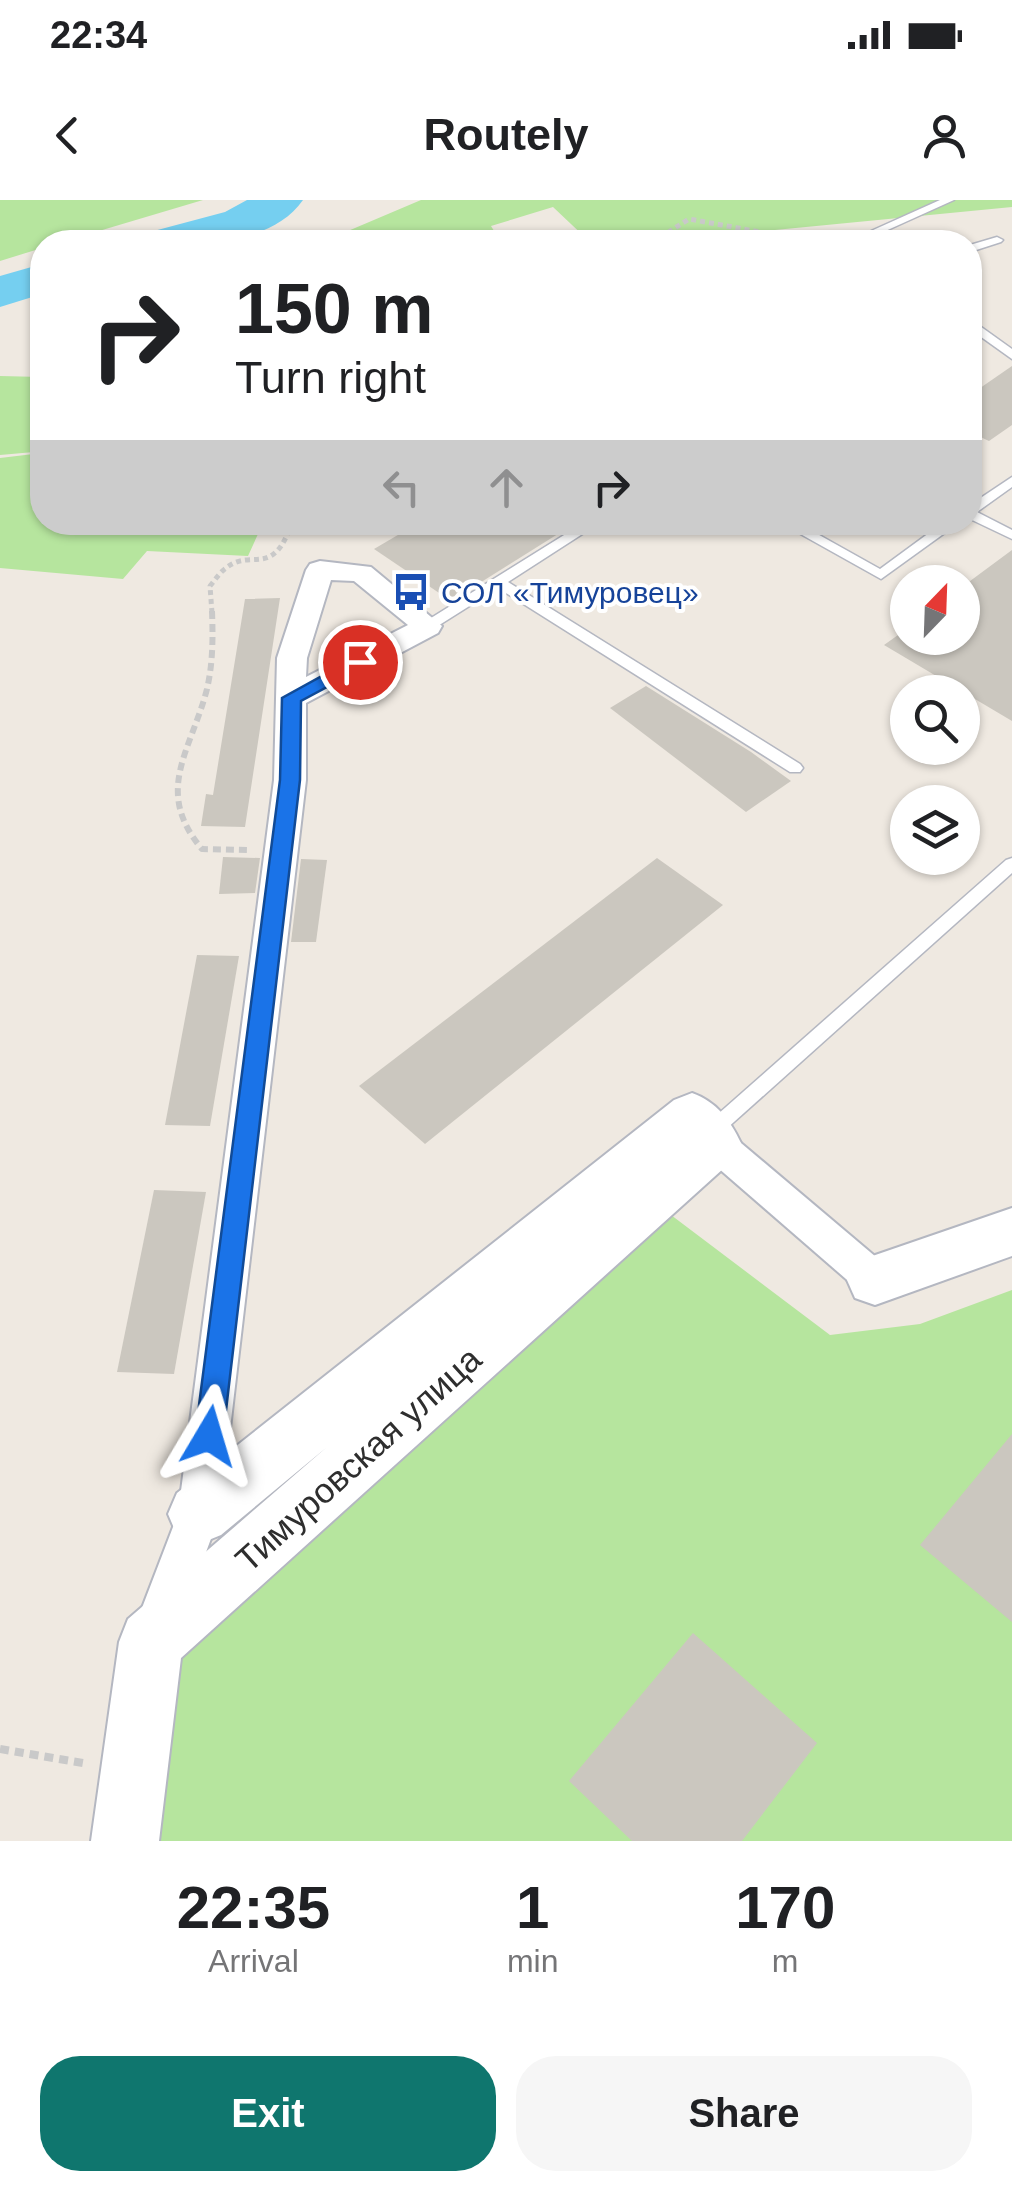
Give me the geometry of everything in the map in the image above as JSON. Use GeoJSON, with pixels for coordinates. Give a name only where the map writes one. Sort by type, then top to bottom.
{"type":"FeatureCollection","features":[{"type":"Feature","properties":{"kind":"street"},"geometry":{"type":"LineString","coordinates":[[125,1841],[151,1642],[199,1514],[290,780],[292,658],[320,570],[361,573],[428,626],[292,698]]}},
{"type":"Feature","properties":{"kind":"street","name":"Тимуровская улица"},"geometry":{"type":"LineString","coordinates":[[151,1642],[712,1139],[692,1115],[199,1514]]}},
{"type":"Feature","properties":{"kind":"street"},"geometry":{"type":"LineString","coordinates":[[712,1139],[875,1280],[1012,1232]]}},
{"type":"Feature","properties":{"kind":"lane"},"geometry":{"type":"LineString","coordinates":[[879,230],[948,200]]}},
{"type":"Feature","properties":{"kind":"lane"},"geometry":{"type":"LineString","coordinates":[[982,245],[997,240]]}},
{"type":"Feature","properties":{"kind":"lane"},"geometry":{"type":"LineString","coordinates":[[982,331],[1012,355]]}},
{"type":"Feature","properties":{"kind":"lane"},"geometry":{"type":"LineString","coordinates":[[982,503],[1012,481]]}},
{"type":"Feature","properties":{"kind":"lane"},"geometry":{"type":"LineString","coordinates":[[982,519],[1012,535]]}},
{"type":"Feature","properties":{"kind":"lane"},"geometry":{"type":"LineString","coordinates":[[428,626],[574,535]]}},
{"type":"Feature","properties":{"kind":"lane"},"geometry":{"type":"LineString","coordinates":[[809,535],[881,575],[936,535]]}},
{"type":"Feature","properties":{"kind":"lane"},"geometry":{"type":"LineString","coordinates":[[498,582],[795,768]]}},
{"type":"Feature","properties":{"kind":"lane"},"geometry":{"type":"LineString","coordinates":[[712,1139],[1012,864]]}},
{"type":"Feature","properties":{"kind":"path"},"geometry":{"type":"LineString","coordinates":[[674,230],[690,220],[746,230]]}},
{"type":"Feature","properties":{"kind":"path"},"geometry":{"type":"LineString","coordinates":[[281,850],[202,849],[175,815],[180,756],[206,696],[214,654],[210,586],[228,565],[265,560],[285,547],[288,535]]}},
{"type":"Feature","properties":{"kind":"path"},"geometry":{"type":"LineString","coordinates":[[0,1749],[46,1759],[134,1768]]}},
{"type":"Feature","properties":{"kind":"green space"},"geometry":{"type":"Polygon","coordinates":[[[0,200],[203,200],[102,230],[30,230],[30,252],[0,261],[0,200]]]}},
{"type":"Feature","properties":{"kind":"green space"},"geometry":{"type":"Polygon","coordinates":[[[421,200],[1012,200],[1012,207],[775,230],[577,230],[553,207],[491,226],[493,230],[350,230],[421,200]]]}},
{"type":"Feature","properties":{"kind":"green space"},"geometry":{"type":"Polygon","coordinates":[[[0,376],[30,377],[30,452],[0,455],[0,376]]]}},
{"type":"Feature","properties":{"kind":"green space"},"geometry":{"type":"Polygon","coordinates":[[[30,454],[30,535],[258,535],[248,556],[147,551],[123,579],[0,568],[0,458],[30,454]]]}},
{"type":"Feature","properties":{"kind":"green space"},"geometry":{"type":"Polygon","coordinates":[[[671,1215],[830,1335],[920,1324],[1012,1290],[1012,1841],[156,1841],[179,1656],[671,1215]]]}},
{"type":"Feature","properties":{"kind":"building"},"geometry":{"type":"Polygon","coordinates":[[[1012,366],[1012,425],[989,441],[982,438],[982,387],[1012,366]]]}},
{"type":"Feature","properties":{"kind":"building"},"geometry":{"type":"Polygon","coordinates":[[[398,535],[556,535],[451,601],[374,549],[398,535]]]}},
{"type":"Feature","properties":{"kind":"building"},"geometry":{"type":"Polygon","coordinates":[[[1012,550],[1012,721],[980,702],[980,675],[935,675],[901,655],[980,655],[980,574],[1012,550]]]}},
{"type":"Feature","properties":{"kind":"building"},"geometry":{"type":"Polygon","coordinates":[[[280,598],[245,827],[201,826],[206,794],[213,795],[245,599],[280,598]]]}},
{"type":"Feature","properties":{"kind":"building"},"geometry":{"type":"Polygon","coordinates":[[[646,686],[791,781],[746,812],[610,708],[646,686]]]}},
{"type":"Feature","properties":{"kind":"building"},"geometry":{"type":"Polygon","coordinates":[[[223,857],[260,858],[255,893],[219,894],[223,857]]]}},
{"type":"Feature","properties":{"kind":"building"},"geometry":{"type":"Polygon","coordinates":[[[657,858],[723,905],[425,1144],[359,1086],[657,858]]]}},
{"type":"Feature","properties":{"kind":"building"},"geometry":{"type":"Polygon","coordinates":[[[301,859],[327,860],[316,942],[291,942],[301,859]]]}},
{"type":"Feature","properties":{"kind":"building"},"geometry":{"type":"Polygon","coordinates":[[[197,955],[239,956],[210,1126],[165,1125],[197,955]]]}},
{"type":"Feature","properties":{"kind":"building"},"geometry":{"type":"Polygon","coordinates":[[[154,1190],[206,1192],[174,1374],[117,1372],[154,1190]]]}},
{"type":"Feature","properties":{"kind":"building"},"geometry":{"type":"Polygon","coordinates":[[[1012,1434],[1012,1622],[920,1545],[1012,1434]]]}},
{"type":"Feature","properties":{"kind":"building"},"geometry":{"type":"Polygon","coordinates":[[[693,1633],[817,1743],[742,1841],[632,1841],[569,1781],[693,1633]]]}},
{"type":"Feature","properties":{"kind":"waterway"},"geometry":{"type":"LineString","coordinates":[[211,230],[241,222],[280,200]]}},
{"type":"Feature","properties":{"kind":"waterway"},"geometry":{"type":"LineString","coordinates":[[0,292],[30,282]]}},
{"type":"Feature","properties":{"kind":"place","name":"СОЛ «Тимуровец»"},"geometry":{"type":"Point","coordinates":[411,592]}},
{"type":"Feature","properties":{"kind":"route"},"geometry":{"type":"LineString","coordinates":[[209,1436],[290,780],[292,698],[360,662]]}}]}
